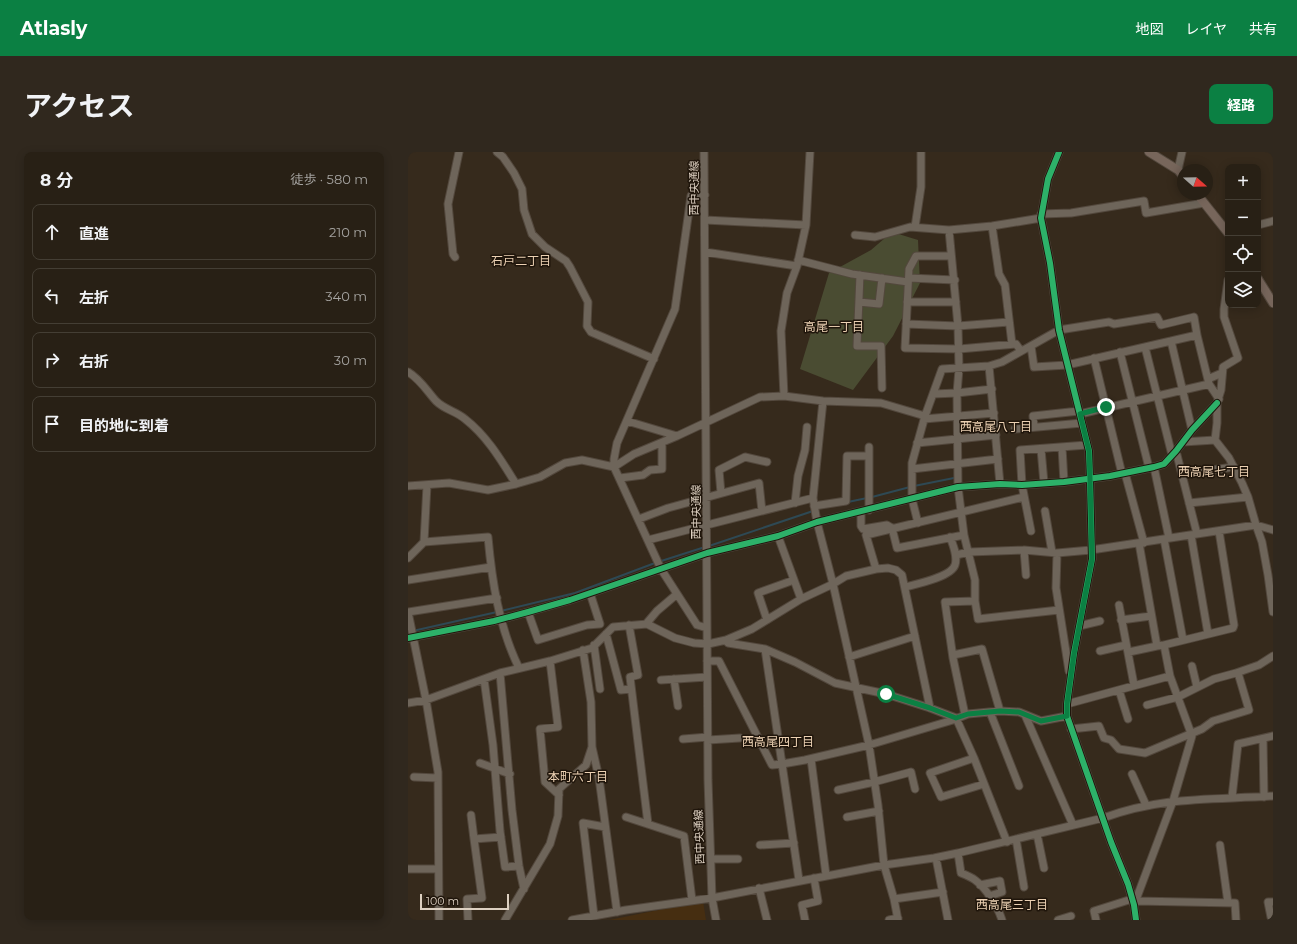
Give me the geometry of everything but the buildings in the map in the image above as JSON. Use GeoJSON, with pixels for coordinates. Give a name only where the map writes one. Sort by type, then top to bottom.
{"type":"FeatureCollection","features":[{"type":"Feature","properties":{"kind":"main road"},"geometry":{"type":"LineString","coordinates":[[1149,152],[1177,171]]}},
{"type":"Feature","properties":{"kind":"main road"},"geometry":{"type":"LineString","coordinates":[[1202,200],[1225,229]]}},
{"type":"Feature","properties":{"kind":"main road"},"geometry":{"type":"LineString","coordinates":[[1261,284],[1273,303]]}},
{"type":"Feature","properties":{"kind":"street"},"geometry":{"type":"LineString","coordinates":[[455,257],[453,254],[448,204],[459,152]]}},
{"type":"Feature","properties":{"kind":"street"},"geometry":{"type":"LineString","coordinates":[[497,152],[503,157],[514,173],[522,189],[524,210],[532,234],[545,247],[566,261],[570,267],[588,302],[587,326],[591,332],[654,359]]}},
{"type":"Feature","properties":{"kind":"street","name":"西中央通線"},"geometry":{"type":"LineString","coordinates":[[704,152],[708,780],[712,898],[716,920]]}},
{"type":"Feature","properties":{"kind":"street"},"geometry":{"type":"LineString","coordinates":[[784,396],[781,331],[787,293],[798,263],[806,225],[810,152]]}},
{"type":"Feature","properties":{"kind":"street"},"geometry":{"type":"LineString","coordinates":[[915,228],[921,187],[921,152]]}},
{"type":"Feature","properties":{"kind":"street"},"geometry":{"type":"LineString","coordinates":[[1060,152],[1048,179],[1041,216],[1060,330],[1087,445],[1090,479],[1092,559],[1070,682],[1067,716],[1134,902],[1136,920]]}},
{"type":"Feature","properties":{"kind":"street"},"geometry":{"type":"LineString","coordinates":[[1181,164],[1182,152]]}},
{"type":"Feature","properties":{"kind":"street"},"geometry":{"type":"LineString","coordinates":[[705,195],[691,196],[675,309],[617,443],[614,468],[620,478],[661,569],[697,625],[708,628]]}},
{"type":"Feature","properties":{"kind":"street"},"geometry":{"type":"LineString","coordinates":[[855,235],[875,236],[910,227],[949,230],[992,226],[1041,216],[1071,213],[1144,201],[1146,213],[1204,203]]}},
{"type":"Feature","properties":{"kind":"street"},"geometry":{"type":"LineString","coordinates":[[705,220],[806,225]]}},
{"type":"Feature","properties":{"kind":"street"},"geometry":{"type":"LineString","coordinates":[[1261,224],[1273,221]]}},
{"type":"Feature","properties":{"kind":"street"},"geometry":{"type":"LineString","coordinates":[[992,226],[999,274],[1005,285],[1012,344]]}},
{"type":"Feature","properties":{"kind":"street"},"geometry":{"type":"LineString","coordinates":[[949,230],[955,280],[959,349],[957,393],[958,487],[964,535],[976,580],[975,601],[978,619],[1059,610]]}},
{"type":"Feature","properties":{"kind":"street"},"geometry":{"type":"LineString","coordinates":[[705,252],[798,263],[882,278],[909,280],[955,280]]}},
{"type":"Feature","properties":{"kind":"street"},"geometry":{"type":"LineString","coordinates":[[951,256],[916,256],[909,269],[905,348],[959,349],[1016,344],[1021,351]]}},
{"type":"Feature","properties":{"kind":"street"},"geometry":{"type":"LineString","coordinates":[[860,275],[858,346],[881,346],[882,388]]}},
{"type":"Feature","properties":{"kind":"street"},"geometry":{"type":"LineString","coordinates":[[859,302],[879,304],[882,278]]}},
{"type":"Feature","properties":{"kind":"street"},"geometry":{"type":"LineString","coordinates":[[907,302],[956,302]]}},
{"type":"Feature","properties":{"kind":"street"},"geometry":{"type":"LineString","coordinates":[[1225,302],[1224,317],[1238,358],[1223,367],[1218,401],[1215,440],[1229,458],[1248,497],[1262,542],[1273,612]]}},
{"type":"Feature","properties":{"kind":"street"},"geometry":{"type":"LineString","coordinates":[[918,523],[912,499],[912,463],[925,417],[942,369],[990,366],[1002,362],[1060,330],[1109,322],[1114,324],[1157,317],[1161,325],[1194,317],[1208,382],[1218,401]]}},
{"type":"Feature","properties":{"kind":"street"},"geometry":{"type":"LineString","coordinates":[[906,324],[958,326],[1009,322]]}},
{"type":"Feature","properties":{"kind":"street"},"geometry":{"type":"LineString","coordinates":[[1031,346],[1034,366],[1067,364],[1197,335]]}},
{"type":"Feature","properties":{"kind":"street"},"geometry":{"type":"LineString","coordinates":[[1171,341],[1192,430]]}},
{"type":"Feature","properties":{"kind":"street"},"geometry":{"type":"LineString","coordinates":[[1145,347],[1157,395],[1174,453],[1182,474],[1189,503],[1208,634]]}},
{"type":"Feature","properties":{"kind":"street"},"geometry":{"type":"LineString","coordinates":[[1120,352],[1151,468],[1166,538],[1183,640]]}},
{"type":"Feature","properties":{"kind":"street"},"geometry":{"type":"LineString","coordinates":[[1094,358],[1142,543],[1151,616],[1170,676],[1192,736],[1173,801],[1134,902]]}},
{"type":"Feature","properties":{"kind":"street"},"geometry":{"type":"LineString","coordinates":[[990,366],[1000,484]]}},
{"type":"Feature","properties":{"kind":"street"},"geometry":{"type":"LineString","coordinates":[[408,372],[425,386],[436,400],[446,409],[463,417],[472,425],[496,451],[516,484]]}},
{"type":"Feature","properties":{"kind":"street"},"geometry":{"type":"LineString","coordinates":[[1034,427],[1033,416],[1080,412],[1106,407],[1208,382],[1222,373]]}},
{"type":"Feature","properties":{"kind":"street"},"geometry":{"type":"LineString","coordinates":[[933,394],[992,389]]}},
{"type":"Feature","properties":{"kind":"street"},"geometry":{"type":"LineString","coordinates":[[408,486],[449,483],[488,490],[540,477],[565,463],[582,460],[614,468],[634,454],[677,436],[760,397],[784,396],[823,401],[881,403],[925,417],[994,413]]}},
{"type":"Feature","properties":{"kind":"street"},"geometry":{"type":"LineString","coordinates":[[823,401],[814,502],[817,522],[833,584],[869,745],[879,811],[884,865],[898,919],[889,920]]}},
{"type":"Feature","properties":{"kind":"street"},"geometry":{"type":"LineString","coordinates":[[411,637],[501,619],[528,612],[570,600],[707,553],[778,536],[817,522],[958,487],[1064,482],[1151,468],[1164,464],[1218,401]]}},
{"type":"Feature","properties":{"kind":"street"},"geometry":{"type":"LineString","coordinates":[[627,421],[677,436]]}},
{"type":"Feature","properties":{"kind":"street"},"geometry":{"type":"LineString","coordinates":[[1015,429],[1082,423]]}},
{"type":"Feature","properties":{"kind":"street"},"geometry":{"type":"LineString","coordinates":[[795,503],[798,476],[805,450],[807,427]]}},
{"type":"Feature","properties":{"kind":"street"},"geometry":{"type":"LineString","coordinates":[[918,443],[996,435]]}},
{"type":"Feature","properties":{"kind":"street"},"geometry":{"type":"LineString","coordinates":[[1184,442],[1215,440]]}},
{"type":"Feature","properties":{"kind":"street"},"geometry":{"type":"LineString","coordinates":[[620,478],[643,475],[650,470],[662,469],[662,442]]}},
{"type":"Feature","properties":{"kind":"street"},"geometry":{"type":"LineString","coordinates":[[1031,531],[1022,485],[1020,450],[1087,445]]}},
{"type":"Feature","properties":{"kind":"street"},"geometry":{"type":"LineString","coordinates":[[1062,447],[1064,482]]}},
{"type":"Feature","properties":{"kind":"street"},"geometry":{"type":"LineString","coordinates":[[869,448],[869,510]]}},
{"type":"Feature","properties":{"kind":"street"},"geometry":{"type":"LineString","coordinates":[[1041,449],[1044,483]]}},
{"type":"Feature","properties":{"kind":"street"},"geometry":{"type":"LineString","coordinates":[[648,540],[795,503],[846,501],[847,456],[869,456]]}},
{"type":"Feature","properties":{"kind":"street"},"geometry":{"type":"LineString","coordinates":[[721,494],[719,470],[745,457],[767,462]]}},
{"type":"Feature","properties":{"kind":"street"},"geometry":{"type":"LineString","coordinates":[[912,469],[998,459]]}},
{"type":"Feature","properties":{"kind":"street"},"geometry":{"type":"LineString","coordinates":[[1182,474],[1234,467]]}},
{"type":"Feature","properties":{"kind":"street"},"geometry":{"type":"LineString","coordinates":[[639,519],[668,508],[760,483],[762,511]]}},
{"type":"Feature","properties":{"kind":"street"},"geometry":{"type":"LineString","coordinates":[[424,542],[427,485]]}},
{"type":"Feature","properties":{"kind":"street"},"geometry":{"type":"LineString","coordinates":[[876,569],[866,535],[1024,497]]}},
{"type":"Feature","properties":{"kind":"street"},"geometry":{"type":"LineString","coordinates":[[1189,503],[1248,497]]}},
{"type":"Feature","properties":{"kind":"street"},"geometry":{"type":"LineString","coordinates":[[1045,511],[1054,552],[1056,588],[1070,682]]}},
{"type":"Feature","properties":{"kind":"street"},"geometry":{"type":"LineString","coordinates":[[861,512],[861,526],[863,529],[890,526],[893,529],[897,548],[964,535]]}},
{"type":"Feature","properties":{"kind":"street"},"geometry":{"type":"LineString","coordinates":[[956,555],[969,552],[1024,550],[1054,552],[1091,550],[1256,526],[1273,530]]}},
{"type":"Feature","properties":{"kind":"street"},"geometry":{"type":"LineString","coordinates":[[1100,651],[1161,645],[1233,628],[1234,625],[1219,531]]}},
{"type":"Feature","properties":{"kind":"street"},"geometry":{"type":"LineString","coordinates":[[778,536],[801,599]]}},
{"type":"Feature","properties":{"kind":"street"},"geometry":{"type":"LineString","coordinates":[[408,558],[424,542],[488,537],[491,567],[501,619],[510,648],[519,668]]}},
{"type":"Feature","properties":{"kind":"street"},"geometry":{"type":"LineString","coordinates":[[905,587],[942,576],[953,569],[956,564],[956,555],[950,537]]}},
{"type":"Feature","properties":{"kind":"street"},"geometry":{"type":"LineString","coordinates":[[1024,550],[1026,575]]}},
{"type":"Feature","properties":{"kind":"street"},"geometry":{"type":"LineString","coordinates":[[408,580],[491,567]]}},
{"type":"Feature","properties":{"kind":"street"},"geometry":{"type":"LineString","coordinates":[[408,703],[426,700],[500,672],[550,661],[592,648],[613,627],[646,624],[675,638],[694,643],[708,644],[726,640],[752,629],[801,599],[833,584],[846,576],[876,569],[888,568],[896,570],[902,575],[930,708]]}},
{"type":"Feature","properties":{"kind":"street"},"geometry":{"type":"LineString","coordinates":[[767,620],[758,593],[794,580]]}},
{"type":"Feature","properties":{"kind":"street"},"geometry":{"type":"LineString","coordinates":[[528,612],[538,640],[587,625],[600,624],[590,593]]}},
{"type":"Feature","properties":{"kind":"street"},"geometry":{"type":"LineString","coordinates":[[646,624],[657,611],[677,594]]}},
{"type":"Feature","properties":{"kind":"street"},"geometry":{"type":"LineString","coordinates":[[439,920],[438,772],[426,700],[411,637],[408,612],[497,598]]}},
{"type":"Feature","properties":{"kind":"street"},"geometry":{"type":"LineString","coordinates":[[965,715],[953,656],[945,602],[975,601]]}},
{"type":"Feature","properties":{"kind":"street"},"geometry":{"type":"LineString","coordinates":[[1119,605],[1134,685]]}},
{"type":"Feature","properties":{"kind":"street"},"geometry":{"type":"LineString","coordinates":[[1121,620],[1151,616]]}},
{"type":"Feature","properties":{"kind":"street"},"geometry":{"type":"LineString","coordinates":[[1079,626],[1100,621]]}},
{"type":"Feature","properties":{"kind":"street"},"geometry":{"type":"LineString","coordinates":[[629,625],[638,675],[630,677],[648,824]]}},
{"type":"Feature","properties":{"kind":"street"},"geometry":{"type":"LineString","coordinates":[[606,634],[621,690],[631,689]]}},
{"type":"Feature","properties":{"kind":"street"},"geometry":{"type":"LineString","coordinates":[[849,657],[915,636]]}},
{"type":"Feature","properties":{"kind":"street"},"geometry":{"type":"LineString","coordinates":[[726,640],[728,643],[765,648],[835,683],[886,694],[956,718],[974,758],[1007,842]]}},
{"type":"Feature","properties":{"kind":"street"},"geometry":{"type":"LineString","coordinates":[[594,645],[600,689]]}},
{"type":"Feature","properties":{"kind":"street"},"geometry":{"type":"LineString","coordinates":[[765,648],[799,880]]}},
{"type":"Feature","properties":{"kind":"street"},"geometry":{"type":"LineString","coordinates":[[953,656],[982,649],[1000,711]]}},
{"type":"Feature","properties":{"kind":"street"},"geometry":{"type":"LineString","coordinates":[[583,650],[591,702],[592,747],[599,778],[617,912]]}},
{"type":"Feature","properties":{"kind":"street"},"geometry":{"type":"LineString","coordinates":[[1147,704],[1178,697],[1214,679],[1259,665],[1273,656]]}},
{"type":"Feature","properties":{"kind":"street"},"geometry":{"type":"LineString","coordinates":[[550,661],[558,727],[540,729],[545,782],[558,795]]}},
{"type":"Feature","properties":{"kind":"street"},"geometry":{"type":"LineString","coordinates":[[707,661],[719,661],[772,765],[811,759],[869,745],[968,714],[1000,711],[1019,712],[1041,721],[1067,716]]}},
{"type":"Feature","properties":{"kind":"street"},"geometry":{"type":"LineString","coordinates":[[1192,666],[1197,687]]}},
{"type":"Feature","properties":{"kind":"street"},"geometry":{"type":"LineString","coordinates":[[500,672],[519,866],[524,889]]}},
{"type":"Feature","properties":{"kind":"street"},"geometry":{"type":"LineString","coordinates":[[1072,729],[1099,726],[1104,738],[1111,740],[1120,749],[1145,753],[1202,729],[1213,721],[1249,710],[1238,672]]}},
{"type":"Feature","properties":{"kind":"street"},"geometry":{"type":"LineString","coordinates":[[1067,704],[1170,676]]}},
{"type":"Feature","properties":{"kind":"street"},"geometry":{"type":"LineString","coordinates":[[661,680],[707,678]]}},
{"type":"Feature","properties":{"kind":"street"},"geometry":{"type":"LineString","coordinates":[[484,679],[493,745],[505,867],[519,866]]}},
{"type":"Feature","properties":{"kind":"street"},"geometry":{"type":"LineString","coordinates":[[674,679],[678,706]]}},
{"type":"Feature","properties":{"kind":"street"},"geometry":{"type":"LineString","coordinates":[[1118,690],[1128,719]]}},
{"type":"Feature","properties":{"kind":"street"},"geometry":{"type":"LineString","coordinates":[[990,712],[1019,786]]}},
{"type":"Feature","properties":{"kind":"street"},"geometry":{"type":"LineString","coordinates":[[1025,715],[1073,826]]}},
{"type":"Feature","properties":{"kind":"street"},"geometry":{"type":"LineString","coordinates":[[1232,797],[1238,744],[1273,736]]}},
{"type":"Feature","properties":{"kind":"street"},"geometry":{"type":"LineString","coordinates":[[683,738],[740,738]]}},
{"type":"Feature","properties":{"kind":"street"},"geometry":{"type":"LineString","coordinates":[[1263,739],[1264,797]]}},
{"type":"Feature","properties":{"kind":"street"},"geometry":{"type":"LineString","coordinates":[[505,920],[550,844],[558,816],[559,789],[586,765],[592,747]]}},
{"type":"Feature","properties":{"kind":"street"},"geometry":{"type":"LineString","coordinates":[[974,758],[930,773],[941,797],[984,784]]}},
{"type":"Feature","properties":{"kind":"street"},"geometry":{"type":"LineString","coordinates":[[811,759],[826,875]]}},
{"type":"Feature","properties":{"kind":"street"},"geometry":{"type":"LineString","coordinates":[[480,763],[510,774]]}},
{"type":"Feature","properties":{"kind":"street"},"geometry":{"type":"LineString","coordinates":[[838,790],[911,772],[915,789]]}},
{"type":"Feature","properties":{"kind":"street"},"geometry":{"type":"LineString","coordinates":[[1132,774],[1146,806]]}},
{"type":"Feature","properties":{"kind":"street"},"geometry":{"type":"LineString","coordinates":[[414,777],[438,778]]}},
{"type":"Feature","properties":{"kind":"street"},"geometry":{"type":"LineString","coordinates":[[572,920],[712,898],[799,880],[884,865],[936,858],[1073,826],[1119,812],[1173,801],[1273,796]]}},
{"type":"Feature","properties":{"kind":"street"},"geometry":{"type":"LineString","coordinates":[[847,817],[879,811]]}},
{"type":"Feature","properties":{"kind":"street"},"geometry":{"type":"LineString","coordinates":[[468,920],[467,899],[482,898],[471,815]]}},
{"type":"Feature","properties":{"kind":"street"},"geometry":{"type":"LineString","coordinates":[[626,818],[684,836],[692,900]]}},
{"type":"Feature","properties":{"kind":"street"},"geometry":{"type":"LineString","coordinates":[[594,916],[583,823],[605,827]]}},
{"type":"Feature","properties":{"kind":"street"},"geometry":{"type":"LineString","coordinates":[[1037,834],[1044,868]]}},
{"type":"Feature","properties":{"kind":"street"},"geometry":{"type":"LineString","coordinates":[[474,839],[501,837]]}},
{"type":"Feature","properties":{"kind":"street"},"geometry":{"type":"LineString","coordinates":[[1016,839],[1024,886]]}},
{"type":"Feature","properties":{"kind":"street"},"geometry":{"type":"LineString","coordinates":[[760,845],[794,843]]}},
{"type":"Feature","properties":{"kind":"street"},"geometry":{"type":"LineString","coordinates":[[1220,845],[1228,903]]}},
{"type":"Feature","properties":{"kind":"street"},"geometry":{"type":"LineString","coordinates":[[958,853],[961,873],[969,876],[980,884],[996,905],[1002,920]]}},
{"type":"Feature","properties":{"kind":"street"},"geometry":{"type":"LineString","coordinates":[[936,858],[948,920]]}},
{"type":"Feature","properties":{"kind":"street"},"geometry":{"type":"LineString","coordinates":[[711,859],[738,859]]}},
{"type":"Feature","properties":{"kind":"street"},"geometry":{"type":"LineString","coordinates":[[408,869],[438,869]]}},
{"type":"Feature","properties":{"kind":"street"},"geometry":{"type":"LineString","coordinates":[[805,920],[802,905],[818,901],[814,878]]}},
{"type":"Feature","properties":{"kind":"street"},"geometry":{"type":"LineString","coordinates":[[980,884],[1000,881],[1002,892],[989,896]]}},
{"type":"Feature","properties":{"kind":"street"},"geometry":{"type":"LineString","coordinates":[[759,888],[767,920]]}},
{"type":"Feature","properties":{"kind":"street"},"geometry":{"type":"LineString","coordinates":[[894,899],[943,892]]}},
{"type":"Feature","properties":{"kind":"street"},"geometry":{"type":"LineString","coordinates":[[1096,920],[1094,911],[1134,902],[1235,903],[1236,920]]}},
{"type":"Feature","properties":{"kind":"street"},"geometry":{"type":"LineString","coordinates":[[1273,902],[1268,902],[1271,917],[1273,918]]}},
{"type":"Feature","properties":{"kind":"street"},"geometry":{"type":"LineString","coordinates":[[1058,920],[1072,916]]}},
{"type":"Feature","properties":{"kind":"shaded area"},"geometry":{"type":"Polygon","coordinates":[[[703,901],[706,920],[609,920],[703,901]]]}},
{"type":"Feature","properties":{"kind":"green space"},"geometry":{"type":"Polygon","coordinates":[[[892,232],[918,240],[920,283],[893,336],[853,390],[800,369],[829,273],[871,250],[892,232]]]}},
{"type":"Feature","properties":{"kind":"waterway"},"geometry":{"type":"LineString","coordinates":[[914,486],[954,478]]}},
{"type":"Feature","properties":{"kind":"waterway"},"geometry":{"type":"LineString","coordinates":[[872,497],[910,487]]}},
{"type":"Feature","properties":{"kind":"waterway"},"geometry":{"type":"LineString","coordinates":[[848,502],[867,498]]}},
{"type":"Feature","properties":{"kind":"waterway"},"geometry":{"type":"LineString","coordinates":[[709,546],[813,511]]}},
{"type":"Feature","properties":{"kind":"waterway"},"geometry":{"type":"LineString","coordinates":[[501,611],[575,593],[655,563],[705,547]]}},
{"type":"Feature","properties":{"kind":"waterway"},"geometry":{"type":"LineString","coordinates":[[408,632],[497,612]]}},
{"type":"Feature","properties":{"kind":"cycle path"},"geometry":{"type":"LineString","coordinates":[[1059,152],[1048,179],[1041,218],[1050,263],[1059,330],[1089,451],[1092,559],[1074,653],[1067,704],[1067,716],[1111,842],[1128,884],[1134,905],[1136,920]]}},
{"type":"Feature","properties":{"kind":"cycle path"},"geometry":{"type":"LineString","coordinates":[[408,638],[494,621],[528,612],[570,600],[707,553],[778,536],[817,522],[958,487],[1064,482],[1110,476],[1154,467],[1164,464],[1217,403]]}},
{"type":"Feature","properties":{"kind":"district","name":"石戸二丁目"},"geometry":{"type":"Point","coordinates":[521,260]}},
{"type":"Feature","properties":{"kind":"district","name":"高尾一丁目"},"geometry":{"type":"Point","coordinates":[834,326]}},
{"type":"Feature","properties":{"kind":"district","name":"西高尾八丁目"},"geometry":{"type":"Point","coordinates":[996,426]}},
{"type":"Feature","properties":{"kind":"district","name":"西高尾七丁目"},"geometry":{"type":"Point","coordinates":[1214,471]}},
{"type":"Feature","properties":{"kind":"district","name":"西高尾四丁目"},"geometry":{"type":"Point","coordinates":[778,741]}},
{"type":"Feature","properties":{"kind":"district","name":"本町六丁目"},"geometry":{"type":"Point","coordinates":[578,776]}},
{"type":"Feature","properties":{"kind":"district","name":"西高尾三丁目"},"geometry":{"type":"Point","coordinates":[1012,904]}},
{"type":"Feature","properties":{"kind":"route"},"geometry":{"type":"LineString","coordinates":[[886,694],[956,718],[968,714],[1000,711],[1019,712],[1041,721],[1067,716],[1067,704],[1074,654],[1092,559],[1089,451],[1080,414],[1106,407]]}}]}
